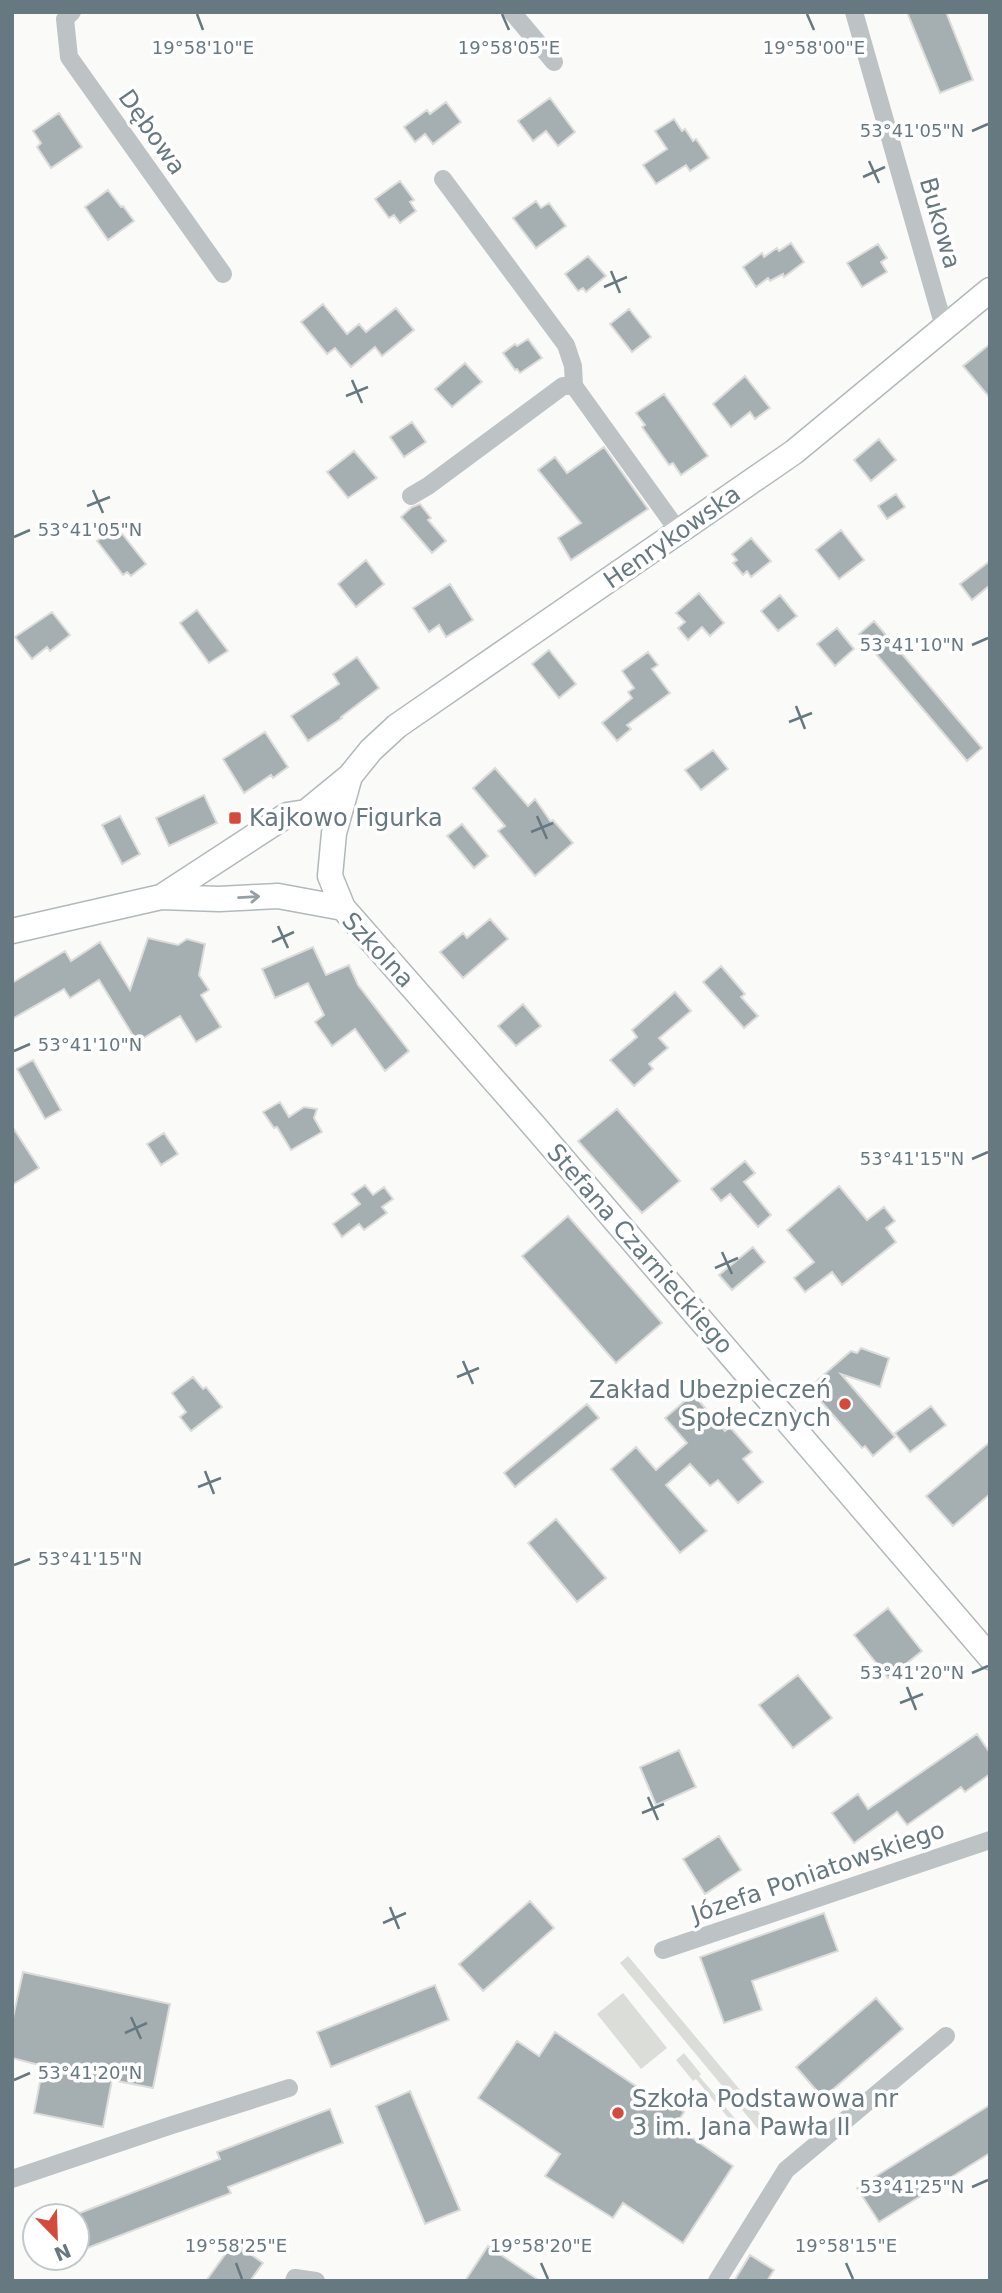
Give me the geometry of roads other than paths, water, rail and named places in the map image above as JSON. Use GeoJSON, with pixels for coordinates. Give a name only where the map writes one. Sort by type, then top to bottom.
{"type":"FeatureCollection","features":[{"type":"Feature","properties":{"kind":"street","name":"Dębowa"},"geometry":{"type":"LineString","coordinates":[[72,12],[65,19],[69,57],[223,274]]}},
{"type":"Feature","properties":{"kind":"street"},"geometry":{"type":"LineString","coordinates":[[512,12],[554,62]]}},
{"type":"Feature","properties":{"kind":"street","name":"Bukowa"},"geometry":{"type":"LineString","coordinates":[[854,12],[944,327]]}},
{"type":"Feature","properties":{"kind":"street"},"geometry":{"type":"LineString","coordinates":[[443,179],[566,345],[573,366],[574,386],[679,532]]}},
{"type":"Feature","properties":{"kind":"street","name":"Henrykowska"},"geometry":{"type":"LineString","coordinates":[[161,897],[287,815],[306,812],[350,776],[371,750],[397,726],[794,452],[990,290]]}},
{"type":"Feature","properties":{"kind":"street"},"geometry":{"type":"LineString","coordinates":[[411,496],[563,386],[574,386]]}},
{"type":"Feature","properties":{"kind":"street","name":"Henrykowska"},"geometry":{"type":"LineString","coordinates":[[343,908],[330,876],[334,833],[350,776]]}},
{"type":"Feature","properties":{"kind":"street"},"geometry":{"type":"LineString","coordinates":[[306,812],[320,818],[334,833]]}},
{"type":"Feature","properties":{"kind":"street"},"geometry":{"type":"LineString","coordinates":[[213,861],[219,899]]}},
{"type":"Feature","properties":{"kind":"street"},"geometry":{"type":"LineString","coordinates":[[278,896],[330,876]]}},
{"type":"Feature","properties":{"kind":"street","name":"Szkolna"},"geometry":{"type":"LineString","coordinates":[[161,897],[219,899],[278,896],[343,908],[536,1128]]}},
{"type":"Feature","properties":{"kind":"street"},"geometry":{"type":"LineString","coordinates":[[12,931],[161,897]]}},
{"type":"Feature","properties":{"kind":"street","name":"Stefana Czarnieckiego"},"geometry":{"type":"LineString","coordinates":[[536,1128],[990,1657]]}},
{"type":"Feature","properties":{"kind":"street","name":"Józefa Poniatowskiego"},"geometry":{"type":"LineString","coordinates":[[663,1950],[990,1840]]}},
{"type":"Feature","properties":{"kind":"street"},"geometry":{"type":"LineString","coordinates":[[717,2281],[786,2169],[946,2036]]}},
{"type":"Feature","properties":{"kind":"street"},"geometry":{"type":"LineString","coordinates":[[12,2179],[289,2088]]}},
{"type":"Feature","properties":{"kind":"street"},"geometry":{"type":"LineString","coordinates":[[294,2281],[295,2278],[316,2281]]}},
{"type":"Feature","properties":{"kind":"place","name":"Kajkowo Figurka"},"geometry":{"type":"Point","coordinates":[235,818]}},
{"type":"Feature","properties":{"kind":"place","name":"Zakład Ubezpieczeń Społecznych"},"geometry":{"type":"Point","coordinates":[845,1404]}},
{"type":"Feature","properties":{"kind":"place","name":"Szkoła Podstawowa nr 3 im. Jana Pawła II"},"geometry":{"type":"Point","coordinates":[618,2113]}}]}
